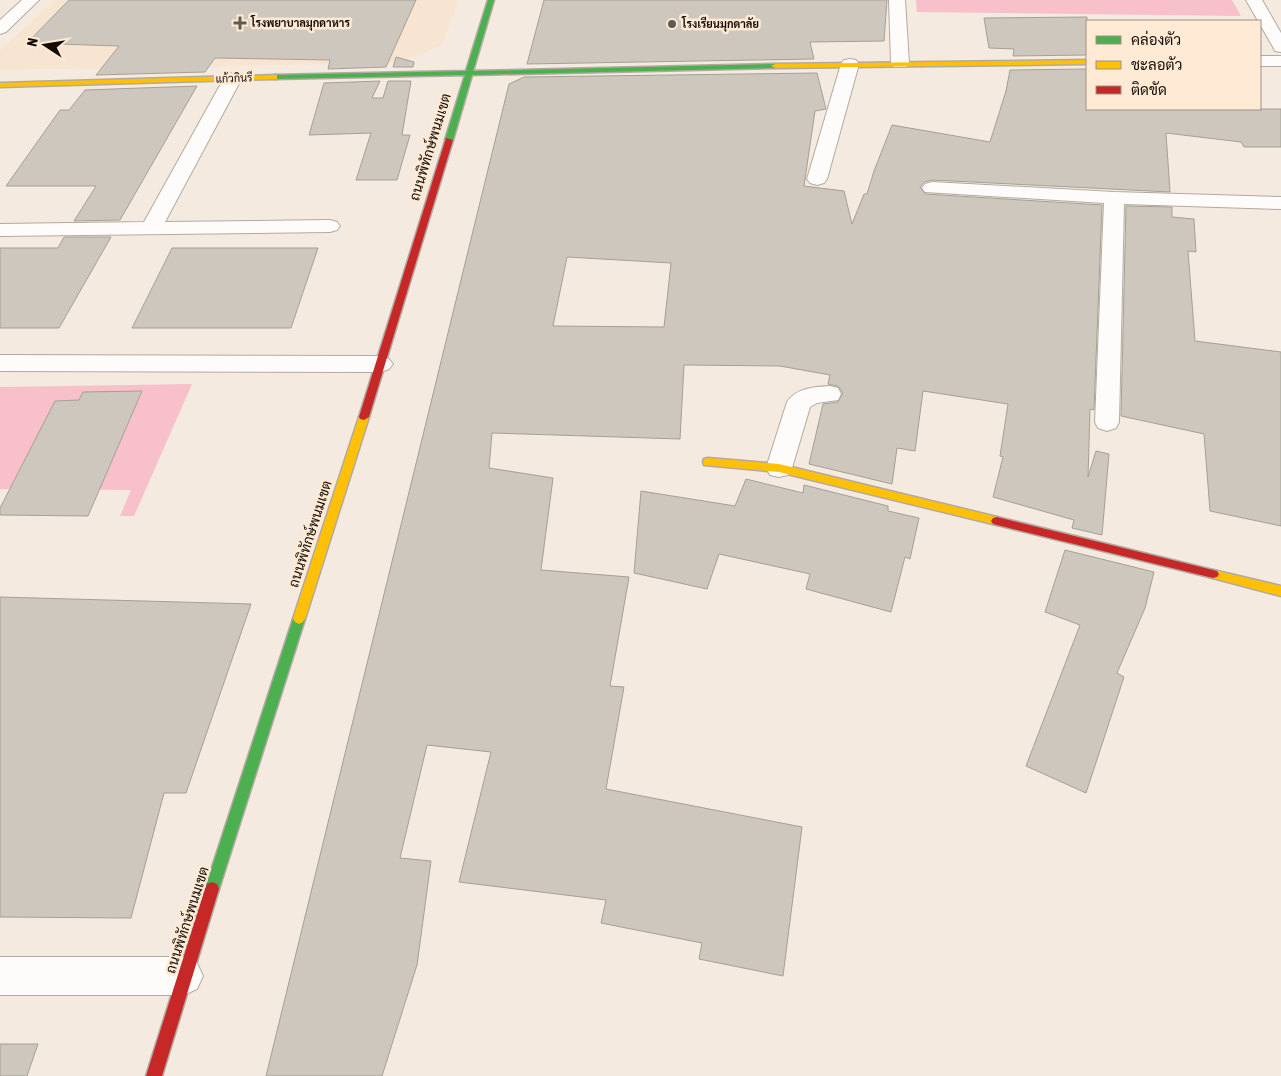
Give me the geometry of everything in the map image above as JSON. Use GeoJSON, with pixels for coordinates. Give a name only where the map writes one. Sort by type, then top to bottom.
{"type":"FeatureCollection","features":[{"type":"Feature","properties":{"kind":"street"},"geometry":{"type":"LineString","coordinates":[[0,29],[31,0]]}},
{"type":"Feature","properties":{"kind":"street","name":"ถนนพิทักษ์พนมเขต"},"geometry":{"type":"LineString","coordinates":[[154,1076],[184,976],[381,364],[491,0]]}},
{"type":"Feature","properties":{"kind":"street"},"geometry":{"type":"LineString","coordinates":[[897,0],[900,63]]}},
{"type":"Feature","properties":{"kind":"street"},"geometry":{"type":"LineString","coordinates":[[1254,0],[1281,47]]}},
{"type":"Feature","properties":{"kind":"street"},"geometry":{"type":"LineString","coordinates":[[1261,61],[1281,61]]}},
{"type":"Feature","properties":{"kind":"street","name":"แก้วกินรี"},"geometry":{"type":"LineString","coordinates":[[0,85],[468,71],[900,63],[1086,62]]}},
{"type":"Feature","properties":{"kind":"street"},"geometry":{"type":"LineString","coordinates":[[817,179],[850,64]]}},
{"type":"Feature","properties":{"kind":"street"},"geometry":{"type":"LineString","coordinates":[[151,228],[233,78]]}},
{"type":"Feature","properties":{"kind":"street"},"geometry":{"type":"LineString","coordinates":[[932,188],[1114,198],[1281,203]]}},
{"type":"Feature","properties":{"kind":"street"},"geometry":{"type":"LineString","coordinates":[[1107,422],[1114,198]]}},
{"type":"Feature","properties":{"kind":"street"},"geometry":{"type":"LineString","coordinates":[[0,230],[330,226]]}},
{"type":"Feature","properties":{"kind":"street"},"geometry":{"type":"LineString","coordinates":[[0,364],[381,364]]}},
{"type":"Feature","properties":{"kind":"street"},"geometry":{"type":"LineString","coordinates":[[779,468],[799,402],[812,395],[829,394]]}},
{"type":"Feature","properties":{"kind":"street"},"geometry":{"type":"LineString","coordinates":[[708,462],[779,468],[1281,591]]}},
{"type":"Feature","properties":{"kind":"street"},"geometry":{"type":"LineString","coordinates":[[0,976],[184,976]]}},
{"type":"Feature","properties":{"kind":"shaded area","name":"โรงพยาบาลมุกดาหาร"},"geometry":{"type":"Polygon","coordinates":[[[55,0],[459,0],[442,45],[418,55],[389,63],[0,70],[0,50],[55,0]]]}},
{"type":"Feature","properties":{"kind":"shaded area"},"geometry":{"type":"Polygon","coordinates":[[[916,0],[1232,0],[1241,16],[917,12],[916,0]]]}},
{"type":"Feature","properties":{"kind":"shaded area"},"geometry":{"type":"Polygon","coordinates":[[[192,384],[134,516],[120,516],[131,490],[0,489],[0,387],[192,384]]]}},
{"type":"Feature","properties":{"kind":"building","name":"โรงพยาบาลมุกดาหาร"},"geometry":{"type":"Polygon","coordinates":[[[69,0],[416,0],[386,67],[328,69],[330,60],[215,58],[205,72],[96,75],[119,46],[27,43],[69,0]]]}},
{"type":"Feature","properties":{"kind":"building","name":"โรงเรียนมุกดาลัย"},"geometry":{"type":"Polygon","coordinates":[[[544,0],[887,0],[884,41],[810,42],[814,59],[527,64],[544,0]]]}},
{"type":"Feature","properties":{"kind":"building"},"geometry":{"type":"Polygon","coordinates":[[[1087,17],[1086,55],[1013,56],[1014,49],[989,48],[984,18],[1087,17]]]}},
{"type":"Feature","properties":{"kind":"building"},"geometry":{"type":"Polygon","coordinates":[[[396,57],[414,62],[413,67],[393,67],[396,57]]]}},
{"type":"Feature","properties":{"kind":"building"},"geometry":{"type":"Polygon","coordinates":[[[1086,69],[1086,110],[1281,109],[1281,147],[1244,147],[1241,142],[1166,133],[1170,192],[932,180],[924,182],[920,187],[925,194],[1102,205],[1094,410],[1090,409],[1088,477],[1096,451],[1109,454],[1102,535],[1072,528],[1074,520],[993,497],[1003,457],[1000,456],[1008,404],[923,391],[915,451],[897,448],[892,484],[809,464],[823,404],[838,402],[843,393],[838,386],[828,384],[830,375],[780,366],[684,365],[680,439],[492,433],[489,468],[553,478],[541,570],[629,577],[610,686],[624,687],[606,789],[802,827],[783,976],[699,959],[702,943],[601,923],[606,900],[459,882],[491,752],[427,745],[400,858],[431,861],[417,965],[382,1076],[266,1076],[509,84],[524,77],[817,73],[826,109],[815,111],[804,186],[844,191],[852,224],[864,194],[867,194],[892,125],[990,142],[1006,91],[1010,70],[1086,69]],[[567,257],[553,326],[664,327],[671,263],[567,257]]]}},
{"type":"Feature","properties":{"kind":"building"},"geometry":{"type":"Polygon","coordinates":[[[380,81],[372,98],[383,98],[388,81],[411,81],[402,135],[410,135],[397,180],[356,180],[371,133],[309,135],[324,83],[380,81]]]}},
{"type":"Feature","properties":{"kind":"building"},"geometry":{"type":"Polygon","coordinates":[[[197,86],[120,220],[74,221],[96,186],[6,186],[60,110],[69,110],[85,90],[197,86]]]}},
{"type":"Feature","properties":{"kind":"building"},"geometry":{"type":"Polygon","coordinates":[[[1126,206],[1172,207],[1172,217],[1194,219],[1196,252],[1188,251],[1195,341],[1281,352],[1281,526],[1210,511],[1204,434],[1121,416],[1126,206]]]}},
{"type":"Feature","properties":{"kind":"building"},"geometry":{"type":"Polygon","coordinates":[[[64,237],[111,237],[59,328],[0,328],[0,248],[58,248],[64,237]]]}},
{"type":"Feature","properties":{"kind":"building"},"geometry":{"type":"Polygon","coordinates":[[[172,248],[318,248],[291,328],[132,328],[172,248]]]}},
{"type":"Feature","properties":{"kind":"building"},"geometry":{"type":"Polygon","coordinates":[[[142,391],[88,516],[0,515],[0,508],[55,401],[79,400],[83,392],[142,391]]]}},
{"type":"Feature","properties":{"kind":"building"},"geometry":{"type":"Polygon","coordinates":[[[746,479],[803,493],[804,485],[888,506],[888,511],[919,518],[910,559],[905,557],[891,612],[806,589],[810,574],[719,554],[707,589],[634,573],[641,491],[735,506],[746,479]]]}},
{"type":"Feature","properties":{"kind":"building"},"geometry":{"type":"Polygon","coordinates":[[[1065,550],[1154,572],[1145,608],[1117,673],[1124,677],[1086,793],[1026,766],[1080,625],[1045,612],[1065,550]]]}},
{"type":"Feature","properties":{"kind":"building"},"geometry":{"type":"Polygon","coordinates":[[[0,597],[251,604],[186,793],[164,793],[131,918],[0,917],[0,597]]]}},
{"type":"Feature","properties":{"kind":"building"},"geometry":{"type":"Polygon","coordinates":[[[0,1044],[38,1044],[27,1076],[0,1076],[0,1044]]]}},
{"type":"Feature","properties":{"kind":"traffic: fast"},"geometry":{"type":"LineString","coordinates":[[449,140],[491,0]]}},
{"type":"Feature","properties":{"kind":"traffic: fast"},"geometry":{"type":"LineString","coordinates":[[274,77],[775,66]]}},
{"type":"Feature","properties":{"kind":"traffic: fast"},"geometry":{"type":"LineString","coordinates":[[212,889],[299,619]]}},
{"type":"Feature","properties":{"kind":"traffic: slow"},"geometry":{"type":"LineString","coordinates":[[775,66],[1086,62]]}},
{"type":"Feature","properties":{"kind":"traffic: slow"},"geometry":{"type":"LineString","coordinates":[[0,85],[274,77]]}},
{"type":"Feature","properties":{"kind":"traffic: slow"},"geometry":{"type":"LineString","coordinates":[[299,619],[364,417]]}},
{"type":"Feature","properties":{"kind":"traffic: slow"},"geometry":{"type":"LineString","coordinates":[[708,462],[779,468],[997,521]]}},
{"type":"Feature","properties":{"kind":"traffic: slow"},"geometry":{"type":"LineString","coordinates":[[1213,574],[1281,591]]}},
{"type":"Feature","properties":{"kind":"traffic: jam"},"geometry":{"type":"LineString","coordinates":[[364,417],[449,140]]}},
{"type":"Feature","properties":{"kind":"traffic: jam"},"geometry":{"type":"LineString","coordinates":[[997,521],[1213,574]]}},
{"type":"Feature","properties":{"kind":"traffic: jam"},"geometry":{"type":"LineString","coordinates":[[154,1076],[212,889]]}},
{"type":"Feature","properties":{"kind":"place","name":"โรงพยาบาลมุกดาหาร"},"geometry":{"type":"Point","coordinates":[240,23]}},
{"type":"Feature","properties":{"kind":"place","name":"โรงเรียนมุกดาลัย"},"geometry":{"type":"Point","coordinates":[672,24]}}]}
